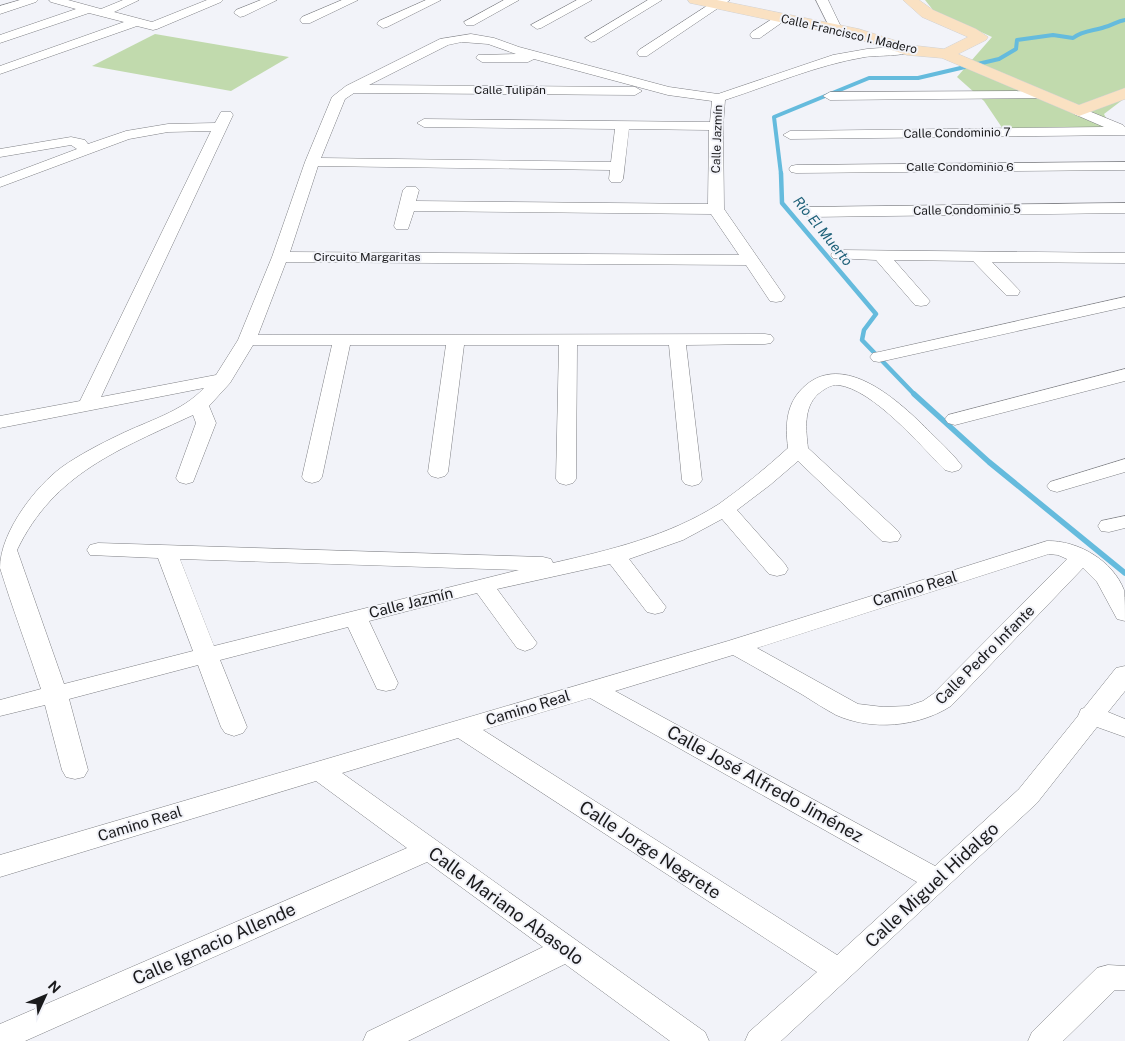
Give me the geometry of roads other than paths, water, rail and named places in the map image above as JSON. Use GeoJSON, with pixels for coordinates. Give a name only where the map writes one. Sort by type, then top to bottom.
{"type":"FeatureCollection","features":[{"type":"Feature","properties":{"kind":"main road","name":"Calle Francisco I. Madero"},"geometry":{"type":"LineString","coordinates":[[695,0],[721,2],[780,18],[866,36],[907,50],[949,55]]}},
{"type":"Feature","properties":{"kind":"main road"},"geometry":{"type":"LineString","coordinates":[[910,0],[922,11],[943,23],[980,37],[949,55]]}},
{"type":"Feature","properties":{"kind":"main road"},"geometry":{"type":"LineString","coordinates":[[949,55],[1079,111],[1125,93]]}},
{"type":"Feature","properties":{"kind":"street"},"geometry":{"type":"LineString","coordinates":[[0,10],[32,0]]}},
{"type":"Feature","properties":{"kind":"street"},"geometry":{"type":"LineString","coordinates":[[55,0],[153,26],[217,0]]}},
{"type":"Feature","properties":{"kind":"street"},"geometry":{"type":"LineString","coordinates":[[101,13],[133,0]]}},
{"type":"Feature","properties":{"kind":"street"},"geometry":{"type":"LineString","coordinates":[[240,12],[271,0]]}},
{"type":"Feature","properties":{"kind":"street"},"geometry":{"type":"LineString","coordinates":[[306,20],[352,0]]}},
{"type":"Feature","properties":{"kind":"street"},"geometry":{"type":"LineString","coordinates":[[383,24],[435,0]]}},
{"type":"Feature","properties":{"kind":"street"},"geometry":{"type":"LineString","coordinates":[[470,22],[513,0]]}},
{"type":"Feature","properties":{"kind":"street"},"geometry":{"type":"LineString","coordinates":[[538,25],[586,0]]}},
{"type":"Feature","properties":{"kind":"street"},"geometry":{"type":"LineString","coordinates":[[591,38],[656,0]]}},
{"type":"Feature","properties":{"kind":"street"},"geometry":{"type":"LineString","coordinates":[[822,0],[836,29]]}},
{"type":"Feature","properties":{"kind":"street"},"geometry":{"type":"LineString","coordinates":[[642,53],[721,2]]}},
{"type":"Feature","properties":{"kind":"street"},"geometry":{"type":"LineString","coordinates":[[0,38],[88,9]]}},
{"type":"Feature","properties":{"kind":"street"},"geometry":{"type":"LineString","coordinates":[[756,35],[780,18]]}},
{"type":"Feature","properties":{"kind":"street"},"geometry":{"type":"LineString","coordinates":[[0,70],[136,22]]}},
{"type":"Feature","properties":{"kind":"street"},"geometry":{"type":"LineString","coordinates":[[76,770],[55,694],[3,555],[17,527],[34,505],[71,470],[124,440],[199,406],[223,379],[247,340],[280,257],[312,162],[339,97],[351,89],[451,40],[496,41],[515,50],[668,91],[719,98]]}},
{"type":"Feature","properties":{"kind":"street","name":"Calle Jazmín"},"geometry":{"type":"LineString","coordinates":[[716,209],[716,126],[719,98],[833,59],[850,55],[907,50]]}},
{"type":"Feature","properties":{"kind":"street"},"geometry":{"type":"LineString","coordinates":[[482,58],[548,58]]}},
{"type":"Feature","properties":{"kind":"street","name":"Calle Tulipán"},"geometry":{"type":"LineString","coordinates":[[351,89],[668,91]]}},
{"type":"Feature","properties":{"kind":"street"},"geometry":{"type":"LineString","coordinates":[[830,96],[1043,95]]}},
{"type":"Feature","properties":{"kind":"street"},"geometry":{"type":"LineString","coordinates":[[1079,111],[1125,131]]}},
{"type":"Feature","properties":{"kind":"street"},"geometry":{"type":"LineString","coordinates":[[419,139],[426,117],[623,125],[716,126]]}},
{"type":"Feature","properties":{"kind":"street"},"geometry":{"type":"LineString","coordinates":[[0,183],[84,150],[126,136],[223,121],[87,406]]}},
{"type":"Feature","properties":{"kind":"street"},"geometry":{"type":"LineString","coordinates":[[312,162],[617,173],[623,125]]}},
{"type":"Feature","properties":{"kind":"street","name":"Calle Condominio 7"},"geometry":{"type":"LineString","coordinates":[[790,135],[1125,131]]}},
{"type":"Feature","properties":{"kind":"street"},"geometry":{"type":"LineString","coordinates":[[0,153],[71,141],[80,143],[84,150]]}},
{"type":"Feature","properties":{"kind":"street","name":"Calle Condominio 6"},"geometry":{"type":"LineString","coordinates":[[796,169],[1125,166]]}},
{"type":"Feature","properties":{"kind":"street"},"geometry":{"type":"LineString","coordinates":[[402,226],[411,190]]}},
{"type":"Feature","properties":{"kind":"street"},"geometry":{"type":"LineString","coordinates":[[407,206],[716,209],[776,297]]}},
{"type":"Feature","properties":{"kind":"street","name":"Calle Condominio 5"},"geometry":{"type":"LineString","coordinates":[[809,212],[1125,208]]}},
{"type":"Feature","properties":{"kind":"street"},"geometry":{"type":"LineString","coordinates":[[839,255],[1125,258]]}},
{"type":"Feature","properties":{"kind":"street"},"geometry":{"type":"LineString","coordinates":[[881,256],[921,301]]}},
{"type":"Feature","properties":{"kind":"street","name":"Circuito Margaritas"},"geometry":{"type":"LineString","coordinates":[[280,257],[749,260]]}},
{"type":"Feature","properties":{"kind":"street"},"geometry":{"type":"LineString","coordinates":[[978,257],[1012,291]]}},
{"type":"Feature","properties":{"kind":"street"},"geometry":{"type":"LineString","coordinates":[[879,357],[1125,302]]}},
{"type":"Feature","properties":{"kind":"street"},"geometry":{"type":"LineString","coordinates":[[247,340],[765,339]]}},
{"type":"Feature","properties":{"kind":"street"},"geometry":{"type":"LineString","coordinates":[[312,477],[342,340]]}},
{"type":"Feature","properties":{"kind":"street"},"geometry":{"type":"LineString","coordinates":[[438,472],[456,340]]}},
{"type":"Feature","properties":{"kind":"street"},"geometry":{"type":"LineString","coordinates":[[566,479],[568,340]]}},
{"type":"Feature","properties":{"kind":"street"},"geometry":{"type":"LineString","coordinates":[[677,340],[692,480]]}},
{"type":"Feature","properties":{"kind":"street"},"geometry":{"type":"LineString","coordinates":[[955,420],[1125,376]]}},
{"type":"Feature","properties":{"kind":"street"},"geometry":{"type":"LineString","coordinates":[[0,422],[223,379]]}},
{"type":"Feature","properties":{"kind":"street"},"geometry":{"type":"LineString","coordinates":[[890,536],[798,450],[795,423],[798,407],[813,388],[827,380],[835,379],[844,380],[861,388],[889,404],[952,466]]}},
{"type":"Feature","properties":{"kind":"street"},"geometry":{"type":"LineString","coordinates":[[186,478],[206,423],[199,406]]}},
{"type":"Feature","properties":{"kind":"street","name":"Calle Jazmín"},"geometry":{"type":"LineString","coordinates":[[0,708],[482,585],[615,556],[675,535],[725,509],[764,481],[798,450]]}},
{"type":"Feature","properties":{"kind":"street"},"geometry":{"type":"LineString","coordinates":[[1057,486],[1125,464]]}},
{"type":"Feature","properties":{"kind":"street"},"geometry":{"type":"LineString","coordinates":[[725,509],[777,569]]}},
{"type":"Feature","properties":{"kind":"street","name":"Camino Real"},"geometry":{"type":"LineString","coordinates":[[0,866],[736,646],[1055,547],[1082,556]]}},
{"type":"Feature","properties":{"kind":"street"},"geometry":{"type":"LineString","coordinates":[[98,550],[578,565]]}},
{"type":"Feature","properties":{"kind":"street"},"geometry":{"type":"LineString","coordinates":[[166,552],[234,726]]}},
{"type":"Feature","properties":{"kind":"street"},"geometry":{"type":"LineString","coordinates":[[615,556],[655,606]]}},
{"type":"Feature","properties":{"kind":"street"},"geometry":{"type":"LineString","coordinates":[[1082,556],[1099,568],[1108,579],[1125,614]]}},
{"type":"Feature","properties":{"kind":"street","name":"Calle Pedro Infante"},"geometry":{"type":"LineString","coordinates":[[736,646],[846,709],[863,715],[881,716],[918,713],[932,708],[942,700],[1082,556]]}},
{"type":"Feature","properties":{"kind":"street"},"geometry":{"type":"LineString","coordinates":[[482,585],[525,643]]}},
{"type":"Feature","properties":{"kind":"street"},"geometry":{"type":"LineString","coordinates":[[355,617],[386,683]]}},
{"type":"Feature","properties":{"kind":"street","name":"Calle Miguel Hidalgo"},"geometry":{"type":"LineString","coordinates":[[760,1041],[839,971],[1028,796],[1090,715],[1125,674]]}},
{"type":"Feature","properties":{"kind":"street","name":"Calle José Alfredo Jiménez"},"geometry":{"type":"LineString","coordinates":[[593,688],[937,880]]}},
{"type":"Feature","properties":{"kind":"street"},"geometry":{"type":"LineString","coordinates":[[1090,715],[1125,728]]}},
{"type":"Feature","properties":{"kind":"street","name":"Calle Jorge Negrete"},"geometry":{"type":"LineString","coordinates":[[462,728],[839,971]]}},
{"type":"Feature","properties":{"kind":"street","name":"Calle Mariano Abasolo"},"geometry":{"type":"LineString","coordinates":[[319,770],[694,1041]]}},
{"type":"Feature","properties":{"kind":"street","name":"Calle Ignacio Allende"},"geometry":{"type":"LineString","coordinates":[[0,1038],[428,850]]}},
{"type":"Feature","properties":{"kind":"street"},"geometry":{"type":"LineString","coordinates":[[378,1041],[567,949]]}},
{"type":"Feature","properties":{"kind":"street"},"geometry":{"type":"LineString","coordinates":[[1043,1041],[1108,977],[1125,978]]}},
{"type":"Feature","properties":{"kind":"waterway","name":"Rio El Muerto"},"geometry":{"type":"LineString","coordinates":[[781,174],[774,117],[869,78],[918,78],[999,59],[1016,49],[1017,40],[1053,35],[1073,38],[1085,32],[1125,20]]}},
{"type":"Feature","properties":{"kind":"waterway","name":"Rio El Muerto"},"geometry":{"type":"LineString","coordinates":[[781,173],[782,203],[876,314],[864,330],[862,340],[914,394]]}},
{"type":"Feature","properties":{"kind":"waterway","name":"Rio El Muerto"},"geometry":{"type":"LineString","coordinates":[[914,394],[989,462],[1125,573]]}}]}
